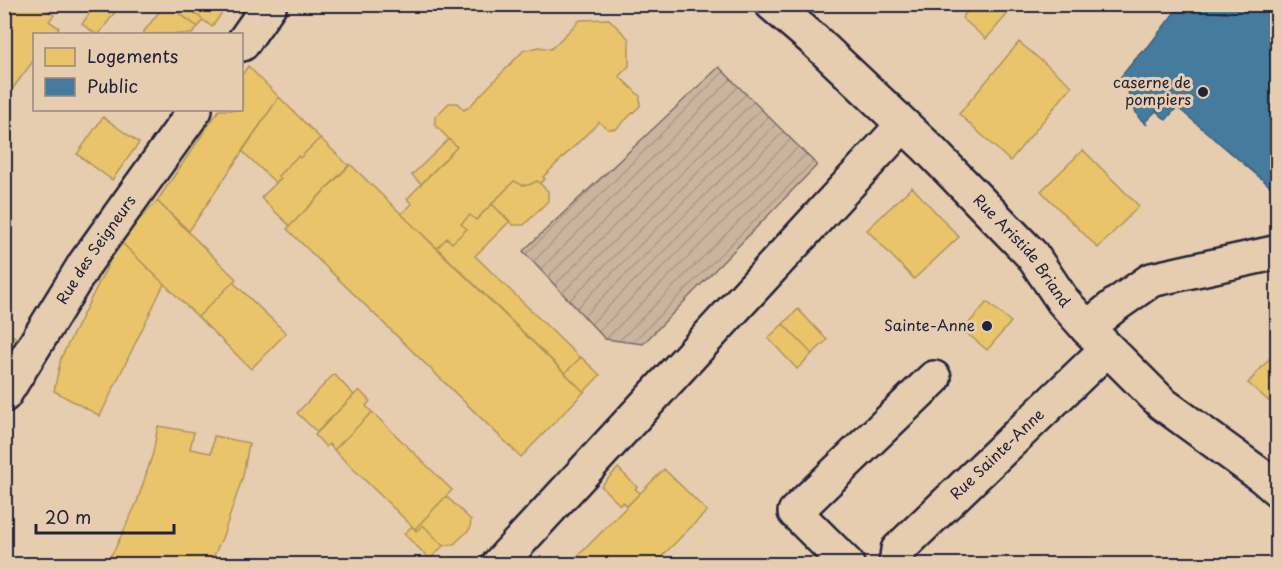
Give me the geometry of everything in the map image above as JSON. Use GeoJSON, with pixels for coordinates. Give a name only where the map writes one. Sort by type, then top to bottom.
{"type":"FeatureCollection","features":[{"type":"Feature","properties":{"kind":"street"},"geometry":{"type":"LineString","coordinates":[[243,43],[270,4]]}},
{"type":"Feature","properties":{"kind":"street","name":"Rue Aristide Briand"},"geometry":{"type":"LineString","coordinates":[[772,4],[814,40],[903,125],[1032,255],[1063,301],[1097,339],[1163,404],[1278,490]]}},
{"type":"Feature","properties":{"kind":"street","name":"Rue des Seigneurs"},"geometry":{"type":"LineString","coordinates":[[4,395],[86,262],[194,111]]}},
{"type":"Feature","properties":{"kind":"street"},"geometry":{"type":"LineString","coordinates":[[499,564],[903,125]]}},
{"type":"Feature","properties":{"kind":"street","name":"Rue Sainte-Anne"},"geometry":{"type":"LineString","coordinates":[[896,564],[898,550],[1097,339],[1114,306],[1151,280],[1278,252]]}},
{"type":"Feature","properties":{"kind":"street"},"geometry":{"type":"LineString","coordinates":[[847,564],[795,512],[934,378]]}},
{"type":"Feature","properties":{"kind":"shaded area"},"geometry":{"type":"Polygon","coordinates":[[[719,67],[817,165],[643,344],[605,339],[523,251],[719,67]]]}},
{"type":"Feature","properties":{"kind":"building: Logements"},"geometry":{"type":"Polygon","coordinates":[[[4,4],[40,4],[54,15],[49,21],[59,28],[55,33],[33,33],[33,61],[4,100],[4,4]]]}},
{"type":"Feature","properties":{"kind":"building: Logements"},"geometry":{"type":"Polygon","coordinates":[[[96,4],[121,4],[100,33],[95,33],[82,24],[96,4]]]}},
{"type":"Feature","properties":{"kind":"building: Logements"},"geometry":{"type":"Polygon","coordinates":[[[165,4],[198,27],[193,33],[143,33],[165,4]]]}},
{"type":"Feature","properties":{"kind":"building: Logements"},"geometry":{"type":"Polygon","coordinates":[[[167,4],[183,4],[203,20],[198,27],[167,4]]]}},
{"type":"Feature","properties":{"kind":"building: Logements"},"geometry":{"type":"Polygon","coordinates":[[[183,4],[228,4],[212,27],[183,4]]]}},
{"type":"Feature","properties":{"kind":"building: Logements"},"geometry":{"type":"Polygon","coordinates":[[[973,4],[1016,4],[986,39],[962,18],[973,4]]]}},
{"type":"Feature","properties":{"kind":"building: Logements"},"geometry":{"type":"Polygon","coordinates":[[[609,19],[629,39],[629,66],[619,76],[640,96],[640,106],[616,129],[608,129],[599,122],[543,177],[545,179],[540,183],[537,181],[529,185],[522,185],[514,181],[476,220],[470,215],[461,224],[467,229],[452,243],[447,238],[437,248],[401,214],[412,204],[407,199],[457,147],[435,125],[435,117],[449,103],[457,103],[464,110],[469,107],[525,49],[539,47],[551,49],[580,20],[609,19]]]}},
{"type":"Feature","properties":{"kind":"building: Logements"},"geometry":{"type":"Polygon","coordinates":[[[1019,42],[1072,86],[1010,161],[959,114],[1019,42]]]}},
{"type":"Feature","properties":{"kind":"building: Logements"},"geometry":{"type":"Polygon","coordinates":[[[248,66],[279,97],[189,231],[157,201],[218,111],[243,111],[243,74],[248,66]]]}},
{"type":"Feature","properties":{"kind":"building: Logements"},"geometry":{"type":"Polygon","coordinates":[[[279,97],[320,138],[278,176],[281,178],[276,183],[242,151],[279,97]]]}},
{"type":"Feature","properties":{"kind":"building: Logements"},"geometry":{"type":"Polygon","coordinates":[[[103,117],[139,143],[112,180],[77,154],[103,117]]]}},
{"type":"Feature","properties":{"kind":"building: Logements"},"geometry":{"type":"Polygon","coordinates":[[[320,138],[349,166],[290,226],[261,198],[281,178],[278,176],[320,138]]]}},
{"type":"Feature","properties":{"kind":"building: Logements"},"geometry":{"type":"Polygon","coordinates":[[[449,139],[457,147],[421,184],[412,175],[449,139]]]}},
{"type":"Feature","properties":{"kind":"building: Logements"},"geometry":{"type":"Polygon","coordinates":[[[1083,150],[1139,206],[1098,248],[1041,191],[1083,150]]]}},
{"type":"Feature","properties":{"kind":"building: Logements"},"geometry":{"type":"Polygon","coordinates":[[[350,164],[584,392],[521,457],[287,229],[350,164]]]}},
{"type":"Feature","properties":{"kind":"building: Logements"},"geometry":{"type":"Polygon","coordinates":[[[514,181],[522,185],[529,185],[537,181],[548,191],[548,201],[524,225],[513,225],[492,204],[514,181]]]}},
{"type":"Feature","properties":{"kind":"building: Logements"},"geometry":{"type":"Polygon","coordinates":[[[912,187],[959,237],[914,279],[867,230],[912,187]]]}},
{"type":"Feature","properties":{"kind":"building: Logements"},"geometry":{"type":"Polygon","coordinates":[[[157,201],[236,279],[198,317],[119,240],[157,201]]]}},
{"type":"Feature","properties":{"kind":"building: Logements"},"geometry":{"type":"Polygon","coordinates":[[[492,204],[510,221],[475,256],[580,358],[565,373],[437,248],[447,238],[452,243],[467,229],[461,224],[470,215],[476,220],[492,204]]]}},
{"type":"Feature","properties":{"kind":"building: Logements"},"geometry":{"type":"Polygon","coordinates":[[[120,241],[164,284],[100,416],[54,391],[61,358],[120,241]]]}},
{"type":"Feature","properties":{"kind":"building: Logements"},"geometry":{"type":"Polygon","coordinates":[[[233,282],[286,333],[251,369],[198,317],[233,282]]]}},
{"type":"Feature","properties":{"kind":"building: Logements","name":"Sainte-Anne"},"geometry":{"type":"Polygon","coordinates":[[[987,302],[1011,322],[987,350],[963,330],[987,302]]]}},
{"type":"Feature","properties":{"kind":"building: Logements"},"geometry":{"type":"Polygon","coordinates":[[[798,309],[827,340],[812,354],[783,324],[798,309]]]}},
{"type":"Feature","properties":{"kind":"building: Logements"},"geometry":{"type":"Polygon","coordinates":[[[783,324],[812,354],[797,369],[768,338],[783,324]]]}},
{"type":"Feature","properties":{"kind":"building: Logements"},"geometry":{"type":"Polygon","coordinates":[[[4,330],[21,341],[4,368],[4,330]]]}},
{"type":"Feature","properties":{"kind":"building: Logements"},"geometry":{"type":"Polygon","coordinates":[[[1278,349],[1278,409],[1248,383],[1278,349]]]}},
{"type":"Feature","properties":{"kind":"building: Logements"},"geometry":{"type":"Polygon","coordinates":[[[581,357],[600,375],[584,392],[565,373],[581,357]]]}},
{"type":"Feature","properties":{"kind":"building: Logements"},"geometry":{"type":"Polygon","coordinates":[[[334,374],[354,395],[317,432],[297,413],[334,374]]]}},
{"type":"Feature","properties":{"kind":"building: Logements"},"geometry":{"type":"Polygon","coordinates":[[[359,390],[370,401],[366,406],[372,412],[334,450],[329,444],[326,447],[315,435],[359,390]]]}},
{"type":"Feature","properties":{"kind":"building: Logements"},"geometry":{"type":"Polygon","coordinates":[[[372,412],[452,490],[415,529],[334,450],[372,412]]]}},
{"type":"Feature","properties":{"kind":"building: Logements"},"geometry":{"type":"Polygon","coordinates":[[[158,426],[194,432],[190,449],[211,453],[214,436],[249,443],[243,476],[223,536],[210,564],[105,564],[115,549],[137,502],[153,453],[158,426]]]}},
{"type":"Feature","properties":{"kind":"building: Logements"},"geometry":{"type":"Polygon","coordinates":[[[618,468],[640,493],[627,506],[623,502],[620,505],[601,486],[618,468]]]}},
{"type":"Feature","properties":{"kind":"building: Logements"},"geometry":{"type":"Polygon","coordinates":[[[664,469],[707,511],[654,564],[570,564],[664,469]]]}},
{"type":"Feature","properties":{"kind":"building: Logements"},"geometry":{"type":"Polygon","coordinates":[[[446,496],[471,520],[470,529],[454,544],[443,546],[423,525],[416,531],[415,529],[446,496]]]}},
{"type":"Feature","properties":{"kind":"building: Logements"},"geometry":{"type":"Polygon","coordinates":[[[423,525],[443,546],[430,559],[404,534],[412,526],[416,531],[423,525]]]}},
{"type":"Feature","properties":{"kind":"building: Logements"},"geometry":{"type":"Polygon","coordinates":[[[1182,555],[1190,564],[1170,564],[1182,555]]]}},
{"type":"Feature","properties":{"kind":"building: Public","name":"caserne de pompiers"},"geometry":{"type":"Polygon","coordinates":[[[1181,4],[1270,4],[1278,11],[1278,180],[1271,187],[1177,107],[1166,120],[1156,111],[1145,122],[1147,125],[1139,118],[1133,107],[1126,86],[1118,80],[1142,51],[1144,52],[1181,4]]]}},
{"type":"Feature","properties":{"kind":"place","name":"caserne de pompiers"},"geometry":{"type":"Point","coordinates":[1203,92]}},
{"type":"Feature","properties":{"kind":"place","name":"Sainte-Anne"},"geometry":{"type":"Point","coordinates":[987,326]}}]}
